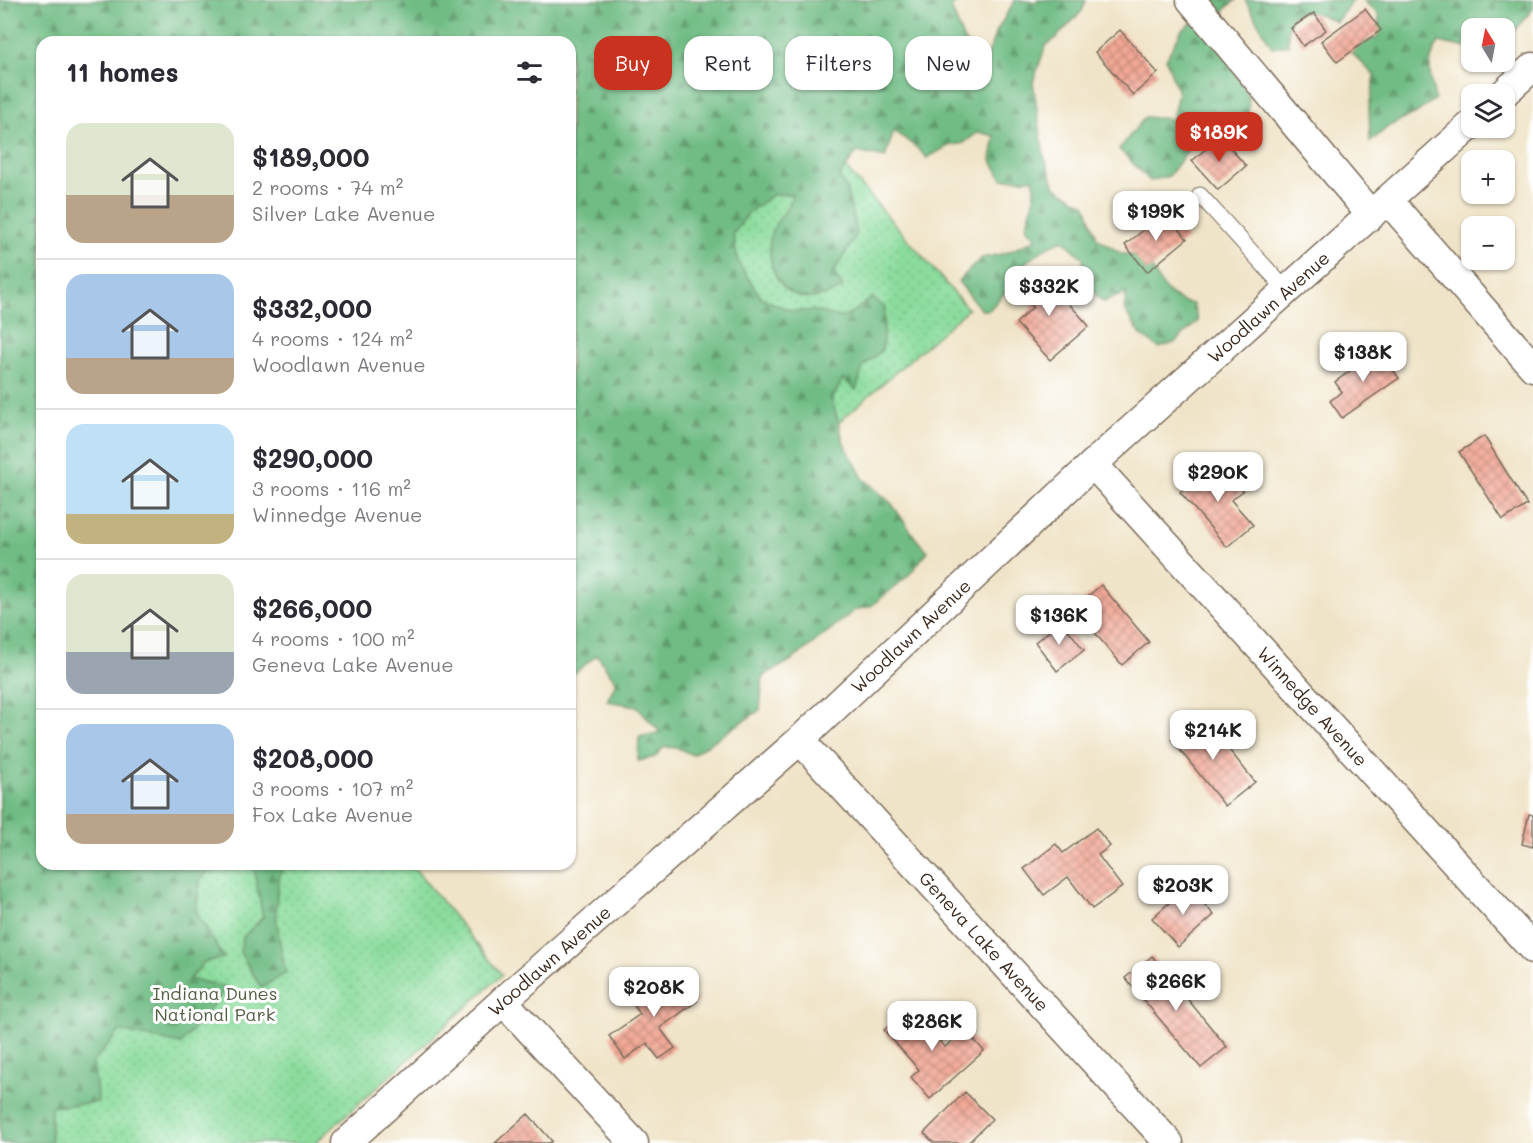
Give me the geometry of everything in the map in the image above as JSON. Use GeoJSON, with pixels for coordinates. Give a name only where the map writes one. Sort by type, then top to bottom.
{"type":"FeatureCollection","features":[{"type":"Feature","properties":{"kind":"street"},"geometry":{"type":"LineString","coordinates":[[1191,0],[1379,208],[1533,367]]}},
{"type":"Feature","properties":{"kind":"street"},"geometry":{"type":"LineString","coordinates":[[1515,84],[1533,68]]}},
{"type":"Feature","properties":{"kind":"street","name":"Woodlawn Avenue"},"geometry":{"type":"LineString","coordinates":[[346,1143],[503,1001],[800,740],[1093,464],[1461,134]]}},
{"type":"Feature","properties":{"kind":"street","name":"Winnedge Avenue"},"geometry":{"type":"LineString","coordinates":[[1093,464],[1533,949]]}},
{"type":"Feature","properties":{"kind":"street","name":"Geneva Lake Avenue"},"geometry":{"type":"LineString","coordinates":[[800,740],[1169,1143]]}},
{"type":"Feature","properties":{"kind":"street"},"geometry":{"type":"LineString","coordinates":[[503,1001],[634,1143]]}},
{"type":"Feature","properties":{"kind":"lane"},"geometry":{"type":"LineString","coordinates":[[1200,195],[1287,291]]}},
{"type":"Feature","properties":{"kind":"green space","name":"Indiana Dunes National Park"},"geometry":{"type":"Polygon","coordinates":[[[0,0],[632,36],[594,36],[594,78],[576,51],[576,36],[36,36],[36,870],[416,870],[502,975],[315,1143],[0,1143],[0,0]]]}},
{"type":"Feature","properties":{"kind":"green space"},"geometry":{"type":"Polygon","coordinates":[[[0,0],[960,0],[951,7],[962,36],[905,36],[905,90],[992,90],[992,43],[1015,0],[1036,2],[1038,0],[1086,0],[1082,11],[1046,45],[1033,82],[1044,156],[1055,187],[1086,205],[1097,238],[1120,253],[1147,258],[1159,281],[1169,293],[1184,302],[1193,304],[1198,321],[1174,343],[1159,348],[1141,335],[1124,309],[1126,293],[1103,302],[1085,284],[1083,258],[1063,240],[1049,246],[1026,262],[1007,290],[989,310],[981,310],[958,281],[982,258],[1006,253],[1037,239],[1026,227],[1034,199],[1034,179],[1002,179],[991,159],[995,136],[978,132],[964,143],[948,146],[927,158],[894,131],[885,158],[857,152],[839,177],[846,188],[857,234],[833,273],[843,287],[835,292],[812,298],[800,296],[790,292],[776,276],[772,265],[770,239],[775,226],[789,206],[792,194],[772,195],[749,212],[733,234],[738,262],[761,298],[792,311],[815,311],[844,318],[872,298],[885,307],[882,350],[863,367],[856,390],[843,379],[832,400],[844,443],[863,478],[892,504],[917,540],[928,551],[908,576],[871,606],[855,610],[792,660],[763,676],[760,710],[692,755],[678,748],[664,747],[655,757],[638,761],[639,737],[660,732],[636,706],[607,701],[616,682],[597,655],[576,672],[576,36],[36,36],[36,870],[210,870],[200,880],[196,911],[224,958],[204,962],[190,979],[227,987],[181,1044],[120,1031],[93,1062],[98,1102],[51,1107],[51,1143],[0,1143],[0,0]]]}},
{"type":"Feature","properties":{"kind":"green space"},"geometry":{"type":"Polygon","coordinates":[[[1211,0],[1236,0],[1226,8],[1213,37],[1249,97],[1248,117],[1220,138],[1187,134],[1187,152],[1169,176],[1150,181],[1119,149],[1145,117],[1172,119],[1178,93],[1166,59],[1181,31],[1210,8],[1211,0]]]}},
{"type":"Feature","properties":{"kind":"green space"},"geometry":{"type":"Polygon","coordinates":[[[1245,0],[1353,0],[1336,22],[1310,12],[1293,15],[1288,29],[1288,45],[1272,47],[1245,0]]]}},
{"type":"Feature","properties":{"kind":"green space"},"geometry":{"type":"Polygon","coordinates":[[[1363,0],[1533,0],[1533,9],[1515,30],[1515,18],[1461,18],[1461,47],[1439,42],[1432,57],[1430,77],[1435,99],[1416,113],[1389,126],[1370,142],[1369,107],[1375,76],[1349,50],[1378,37],[1379,15],[1363,0]]]}},
{"type":"Feature","properties":{"kind":"green space","name":"Indiana Dunes National Park"},"geometry":{"type":"Polygon","coordinates":[[[672,38],[684,39],[684,90],[773,90],[773,84],[968,309],[831,429],[602,90],[672,90],[672,38]]]}},
{"type":"Feature","properties":{"kind":"green space"},"geometry":{"type":"Polygon","coordinates":[[[254,870],[281,870],[276,905],[280,945],[286,973],[261,988],[240,952],[243,937],[263,917],[254,870]]]}},
{"type":"Feature","properties":{"kind":"building"},"geometry":{"type":"Polygon","coordinates":[[[1365,9],[1381,30],[1337,62],[1321,41],[1365,9]]]}},
{"type":"Feature","properties":{"kind":"building"},"geometry":{"type":"Polygon","coordinates":[[[1314,13],[1326,30],[1303,46],[1291,28],[1314,13]]]}},
{"type":"Feature","properties":{"kind":"building"},"geometry":{"type":"Polygon","coordinates":[[[1120,30],[1158,73],[1133,95],[1095,52],[1120,30]]]}},
{"type":"Feature","properties":{"kind":"building"},"geometry":{"type":"Polygon","coordinates":[[[1220,136],[1246,166],[1218,190],[1192,161],[1220,136]]]}},
{"type":"Feature","properties":{"kind":"building"},"geometry":{"type":"Polygon","coordinates":[[[1166,212],[1187,239],[1147,272],[1125,245],[1166,212]]]}},
{"type":"Feature","properties":{"kind":"building"},"geometry":{"type":"Polygon","coordinates":[[[1039,270],[1089,326],[1050,360],[1016,323],[1033,307],[1017,289],[1039,270]]]}},
{"type":"Feature","properties":{"kind":"building"},"geometry":{"type":"Polygon","coordinates":[[[1379,350],[1399,378],[1342,418],[1330,401],[1342,392],[1335,382],[1379,350]]]}},
{"type":"Feature","properties":{"kind":"building"},"geometry":{"type":"Polygon","coordinates":[[[1484,436],[1527,505],[1503,520],[1459,452],[1484,436]]]}},
{"type":"Feature","properties":{"kind":"building"},"geometry":{"type":"Polygon","coordinates":[[[1217,460],[1243,491],[1231,500],[1253,525],[1227,547],[1180,492],[1217,460]]]}},
{"type":"Feature","properties":{"kind":"building"},"geometry":{"type":"Polygon","coordinates":[[[1101,585],[1149,642],[1122,665],[1074,608],[1101,585]]]}},
{"type":"Feature","properties":{"kind":"building"},"geometry":{"type":"Polygon","coordinates":[[[1062,622],[1084,650],[1057,671],[1035,642],[1062,622]]]}},
{"type":"Feature","properties":{"kind":"building"},"geometry":{"type":"Polygon","coordinates":[[[1201,715],[1255,782],[1225,806],[1171,739],[1201,715]]]}},
{"type":"Feature","properties":{"kind":"building"},"geometry":{"type":"Polygon","coordinates":[[[1529,814],[1533,815],[1533,847],[1522,844],[1529,814]]]}},
{"type":"Feature","properties":{"kind":"building"},"geometry":{"type":"Polygon","coordinates":[[[1096,828],[1110,846],[1098,855],[1122,887],[1092,909],[1068,877],[1044,895],[1024,869],[1056,844],[1063,853],[1096,828]]]}},
{"type":"Feature","properties":{"kind":"building"},"geometry":{"type":"Polygon","coordinates":[[[1188,886],[1214,915],[1178,947],[1152,918],[1188,886]]]}},
{"type":"Feature","properties":{"kind":"building"},"geometry":{"type":"Polygon","coordinates":[[[1152,956],[1227,1047],[1201,1068],[1125,978],[1152,956]]]}},
{"type":"Feature","properties":{"kind":"building"},"geometry":{"type":"Polygon","coordinates":[[[677,972],[697,1001],[660,1028],[675,1048],[659,1059],[647,1043],[625,1059],[609,1036],[640,1014],[633,1004],[677,972]]]}},
{"type":"Feature","properties":{"kind":"building"},"geometry":{"type":"Polygon","coordinates":[[[910,1008],[945,1047],[965,1030],[984,1051],[930,1099],[911,1077],[919,1070],[884,1030],[910,1008]]]}},
{"type":"Feature","properties":{"kind":"building"},"geometry":{"type":"Polygon","coordinates":[[[965,1092],[992,1119],[968,1143],[934,1143],[924,1133],[965,1092]]]}},
{"type":"Feature","properties":{"kind":"building"},"geometry":{"type":"Polygon","coordinates":[[[528,1114],[552,1141],[549,1143],[495,1143],[528,1114]]]}}]}
